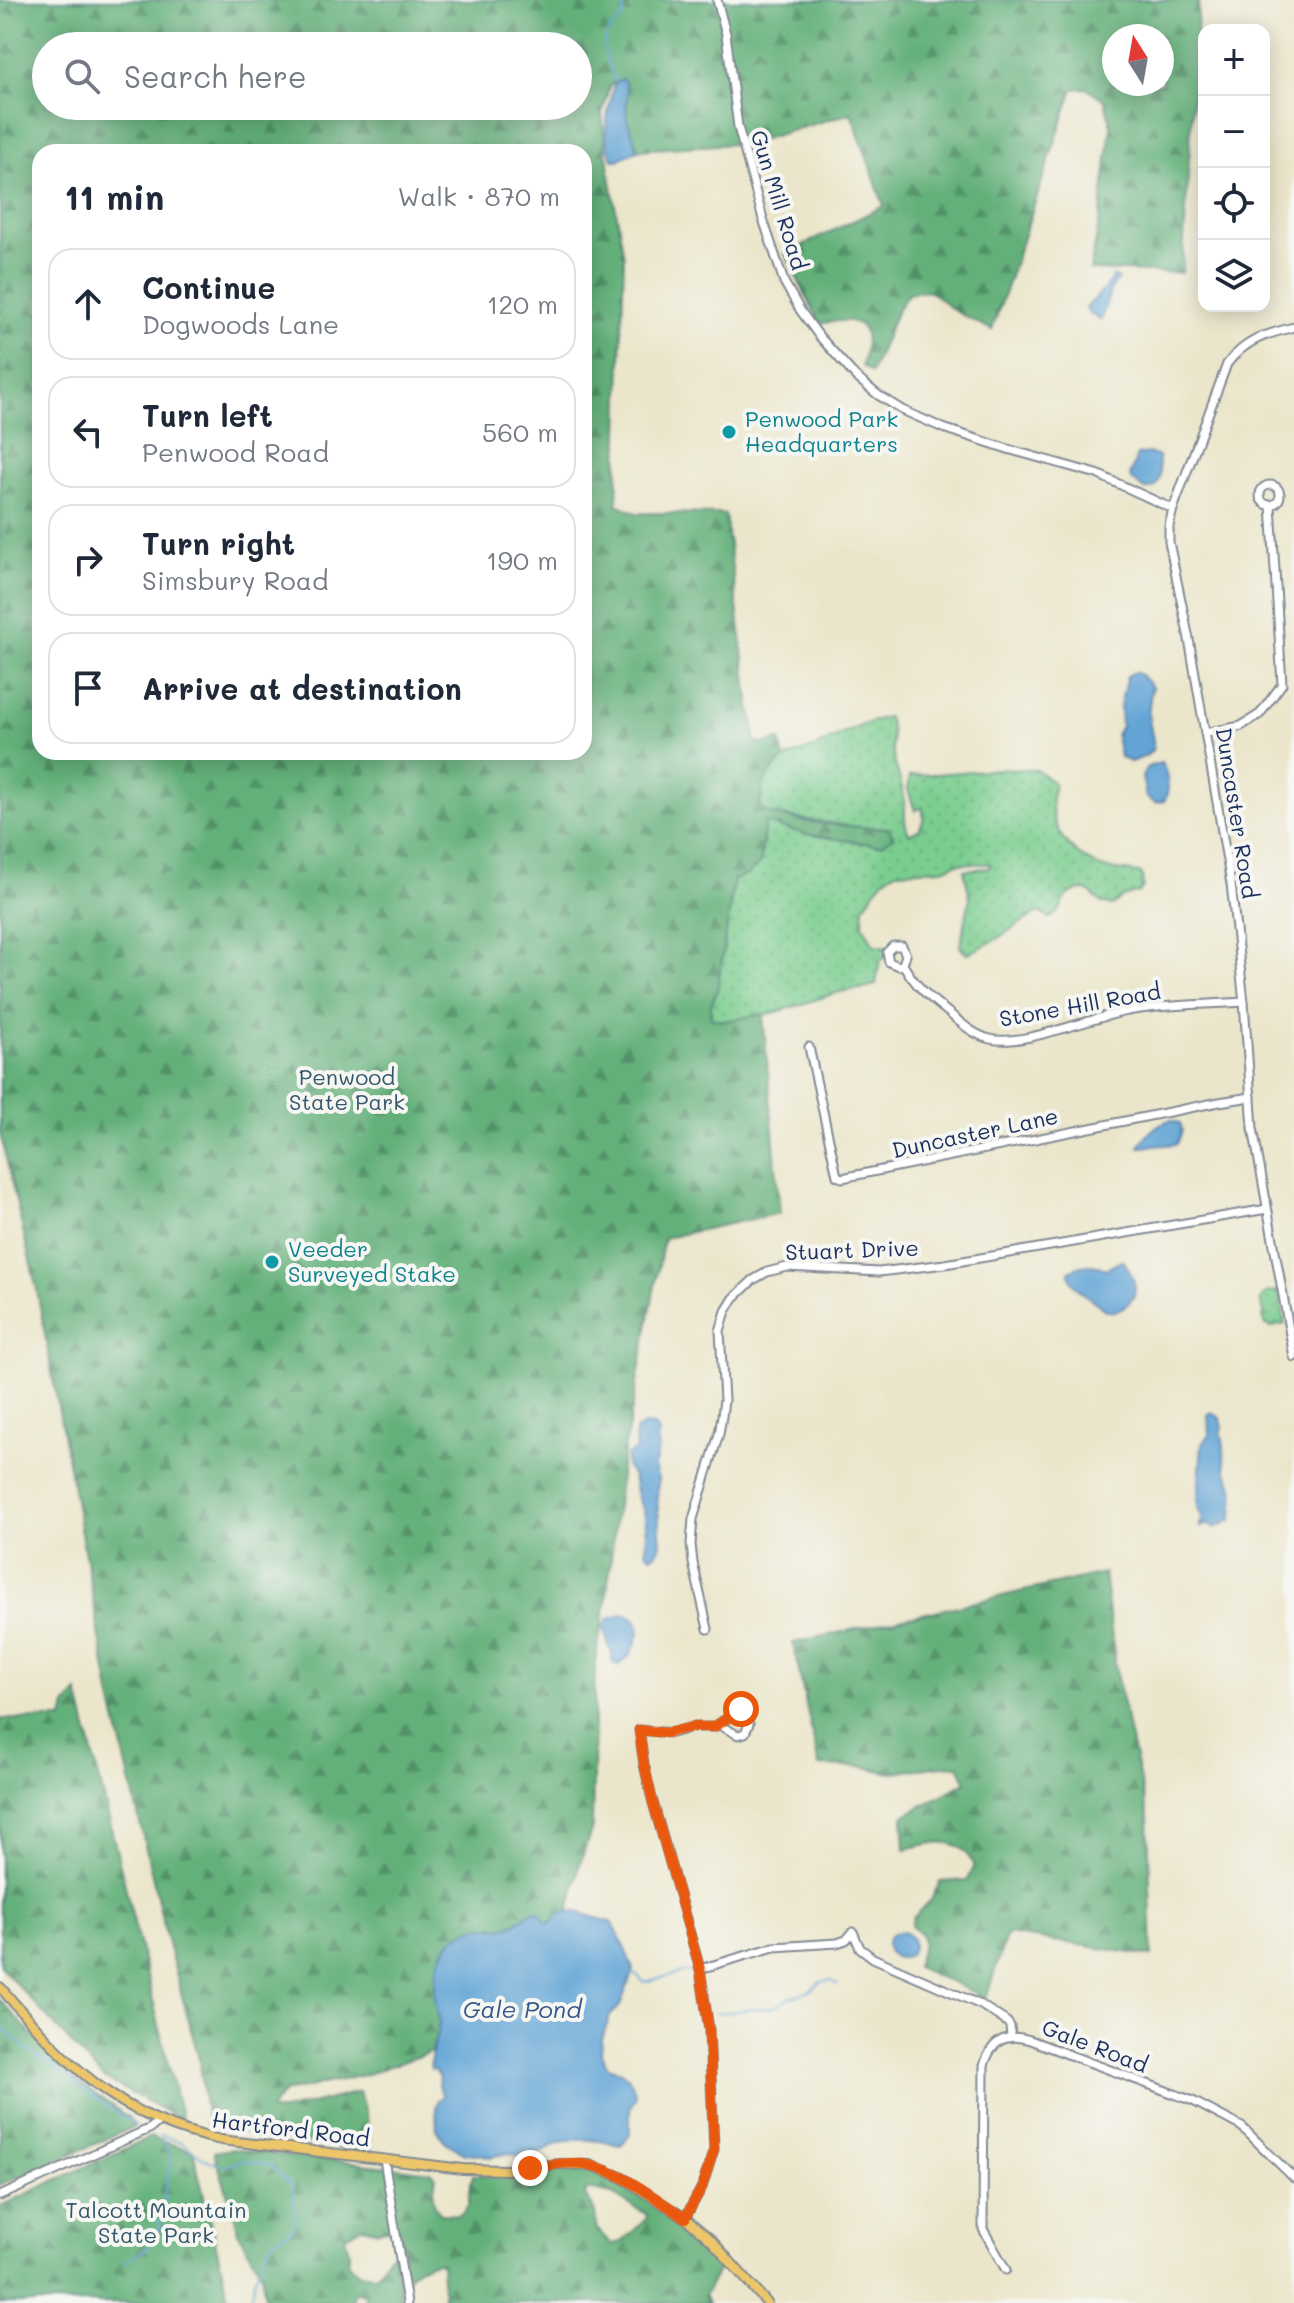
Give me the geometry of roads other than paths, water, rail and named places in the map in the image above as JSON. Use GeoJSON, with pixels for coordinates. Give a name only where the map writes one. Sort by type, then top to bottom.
{"type":"FeatureCollection","features":[{"type":"Feature","properties":{"kind":"main road","name":"Hartford Road"},"geometry":{"type":"LineString","coordinates":[[0,1987],[50,2044],[82,2074],[113,2097],[159,2121],[221,2140],[438,2166],[487,2170],[559,2164],[591,2165],[621,2177],[685,2218],[711,2240],[767,2303]]}},
{"type":"Feature","properties":{"kind":"street","name":"Gun Mill Road"},"geometry":{"type":"LineString","coordinates":[[717,0],[726,34],[738,127],[746,161],[781,274],[800,310],[819,336],[856,377],[902,410],[943,428],[1097,474],[1173,509]]}},
{"type":"Feature","properties":{"kind":"street","name":"Duncaster Road"},"geometry":{"type":"LineString","coordinates":[[1294,327],[1250,341],[1236,351],[1227,364],[1169,526],[1169,542],[1231,884],[1253,1128],[1294,1357]]}},
{"type":"Feature","properties":{"kind":"street"},"geometry":{"type":"LineString","coordinates":[[1205,733],[1241,726],[1260,714],[1282,684],[1271,505]]}},
{"type":"Feature","properties":{"kind":"street","name":"Stone Hill Road"},"geometry":{"type":"LineString","coordinates":[[903,964],[920,988],[963,1025],[976,1034],[1001,1041],[1022,1039],[1124,1011],[1244,1002]]}},
{"type":"Feature","properties":{"kind":"street","name":"Duncaster Lane"},"geometry":{"type":"LineString","coordinates":[[809,1047],[840,1178],[1251,1097]]}},
{"type":"Feature","properties":{"kind":"street","name":"Stuart Drive"},"geometry":{"type":"LineString","coordinates":[[708,1629],[693,1563],[693,1519],[722,1416],[720,1331],[734,1298],[753,1280],[767,1272],[787,1267],[879,1272],[945,1264],[1267,1209]]}},
{"type":"Feature","properties":{"kind":"street"},"geometry":{"type":"LineString","coordinates":[[685,2218],[702,2187],[714,2149],[709,2030],[700,1969],[653,1803],[639,1730],[666,1733],[719,1725]]}},
{"type":"Feature","properties":{"kind":"street"},"geometry":{"type":"LineString","coordinates":[[700,1969],[774,1947],[837,1943],[846,1940],[853,1932],[860,1948],[873,1958],[981,2005],[1007,2022],[1011,2037]]}},
{"type":"Feature","properties":{"kind":"street","name":"Gale Road"},"geometry":{"type":"LineString","coordinates":[[1006,2270],[983,2229],[984,2065],[991,2047],[1011,2037],[1030,2040],[1193,2101],[1242,2127],[1294,2178]]}},
{"type":"Feature","properties":{"kind":"street"},"geometry":{"type":"LineString","coordinates":[[0,2196],[151,2128],[159,2121]]}},
{"type":"Feature","properties":{"kind":"street"},"geometry":{"type":"LineString","coordinates":[[384,2159],[407,2303]]}},
{"type":"Feature","properties":{"kind":"water"},"geometry":{"type":"Polygon","coordinates":[[[623,79],[627,89],[626,113],[637,150],[613,160],[607,141],[607,122],[614,83],[623,79]]]}},
{"type":"Feature","properties":{"kind":"water"},"geometry":{"type":"Polygon","coordinates":[[[1113,276],[1118,279],[1110,291],[1101,320],[1086,308],[1113,276]]]}},
{"type":"Feature","properties":{"kind":"water"},"geometry":{"type":"Polygon","coordinates":[[[1149,453],[1158,457],[1160,478],[1156,487],[1145,490],[1130,476],[1137,455],[1149,453]]]}},
{"type":"Feature","properties":{"kind":"water"},"geometry":{"type":"Polygon","coordinates":[[[1134,672],[1152,687],[1149,715],[1153,748],[1147,755],[1130,762],[1120,757],[1116,735],[1121,726],[1120,705],[1127,676],[1134,672]]]}},
{"type":"Feature","properties":{"kind":"water"},"geometry":{"type":"Polygon","coordinates":[[[1161,763],[1168,787],[1164,801],[1155,803],[1146,797],[1142,776],[1147,767],[1161,763]]]}},
{"type":"Feature","properties":{"kind":"water"},"geometry":{"type":"Polygon","coordinates":[[[1171,1120],[1180,1123],[1182,1131],[1177,1144],[1139,1147],[1152,1130],[1171,1120]]]}},
{"type":"Feature","properties":{"kind":"water"},"geometry":{"type":"Polygon","coordinates":[[[1123,1260],[1131,1273],[1135,1292],[1128,1303],[1115,1311],[1104,1309],[1080,1291],[1070,1278],[1069,1272],[1077,1267],[1092,1265],[1106,1269],[1123,1260]]]}},
{"type":"Feature","properties":{"kind":"water"},"geometry":{"type":"Polygon","coordinates":[[[1211,1412],[1220,1418],[1223,1427],[1225,1465],[1233,1487],[1234,1505],[1232,1520],[1215,1528],[1206,1524],[1200,1528],[1203,1521],[1198,1507],[1202,1444],[1209,1435],[1208,1415],[1211,1412]]]}},
{"type":"Feature","properties":{"kind":"water"},"geometry":{"type":"Polygon","coordinates":[[[644,1425],[654,1426],[659,1433],[654,1467],[658,1479],[661,1544],[657,1553],[651,1556],[646,1551],[644,1511],[633,1477],[626,1466],[627,1455],[636,1450],[635,1430],[644,1425]]]}},
{"type":"Feature","properties":{"kind":"water"},"geometry":{"type":"Polygon","coordinates":[[[625,1613],[635,1619],[640,1628],[630,1655],[617,1665],[612,1662],[603,1627],[608,1619],[625,1613]]]}},
{"type":"Feature","properties":{"kind":"water","name":"Gale Pond"},"geometry":{"type":"Polygon","coordinates":[[[539,1911],[547,1924],[554,1921],[558,1914],[574,1911],[611,1922],[630,1961],[633,1970],[620,2006],[610,2016],[602,2039],[601,2054],[608,2067],[627,2076],[634,2088],[636,2096],[630,2107],[630,2135],[621,2145],[576,2140],[519,2156],[510,2153],[491,2157],[465,2154],[445,2142],[437,2129],[436,2107],[443,2096],[438,2085],[440,2077],[435,2070],[431,2070],[430,2063],[439,2027],[435,1985],[439,1963],[449,1944],[465,1931],[480,1927],[507,1927],[539,1911]]]}},
{"type":"Feature","properties":{"kind":"water"},"geometry":{"type":"Polygon","coordinates":[[[900,1932],[909,1936],[913,1945],[909,1954],[900,1958],[891,1954],[887,1945],[891,1936],[900,1932]]]}},
{"type":"Feature","properties":{"kind":"waterway"},"geometry":{"type":"LineString","coordinates":[[616,81],[604,48],[608,33],[622,19],[624,11],[621,0]]}},
{"type":"Feature","properties":{"kind":"waterway"},"geometry":{"type":"LineString","coordinates":[[631,1974],[644,1982],[692,1972]]}},
{"type":"Feature","properties":{"kind":"waterway"},"geometry":{"type":"LineString","coordinates":[[716,2013],[775,2007],[811,1990],[820,1982],[831,1980],[838,1985]]}},
{"type":"Feature","properties":{"kind":"waterway"},"geometry":{"type":"LineString","coordinates":[[0,2024],[13,2038],[136,2125]]}},
{"type":"Feature","properties":{"kind":"waterway"},"geometry":{"type":"LineString","coordinates":[[160,2135],[181,2142],[205,2159],[225,2166],[244,2160],[270,2165],[292,2186],[295,2224],[271,2243],[255,2278],[250,2303]]}},
{"type":"Feature","properties":{"kind":"waterway"},"geometry":{"type":"LineString","coordinates":[[125,2262],[146,2249],[158,2236],[170,2160],[162,2138]]}},
{"type":"Feature","properties":{"kind":"place","name":"Penwood Park Headquarters"},"geometry":{"type":"Point","coordinates":[729,432]}},
{"type":"Feature","properties":{"kind":"place","name":"Veeder Surveyed Stake"},"geometry":{"type":"Point","coordinates":[272,1262]}},
{"type":"Feature","properties":{"kind":"park label","name":"Penwood State Park"},"geometry":{"type":"Point","coordinates":[347,1090]}},
{"type":"Feature","properties":{"kind":"park label","name":"Talcott Mountain State Park"},"geometry":{"type":"Point","coordinates":[156,2222]}}]}
